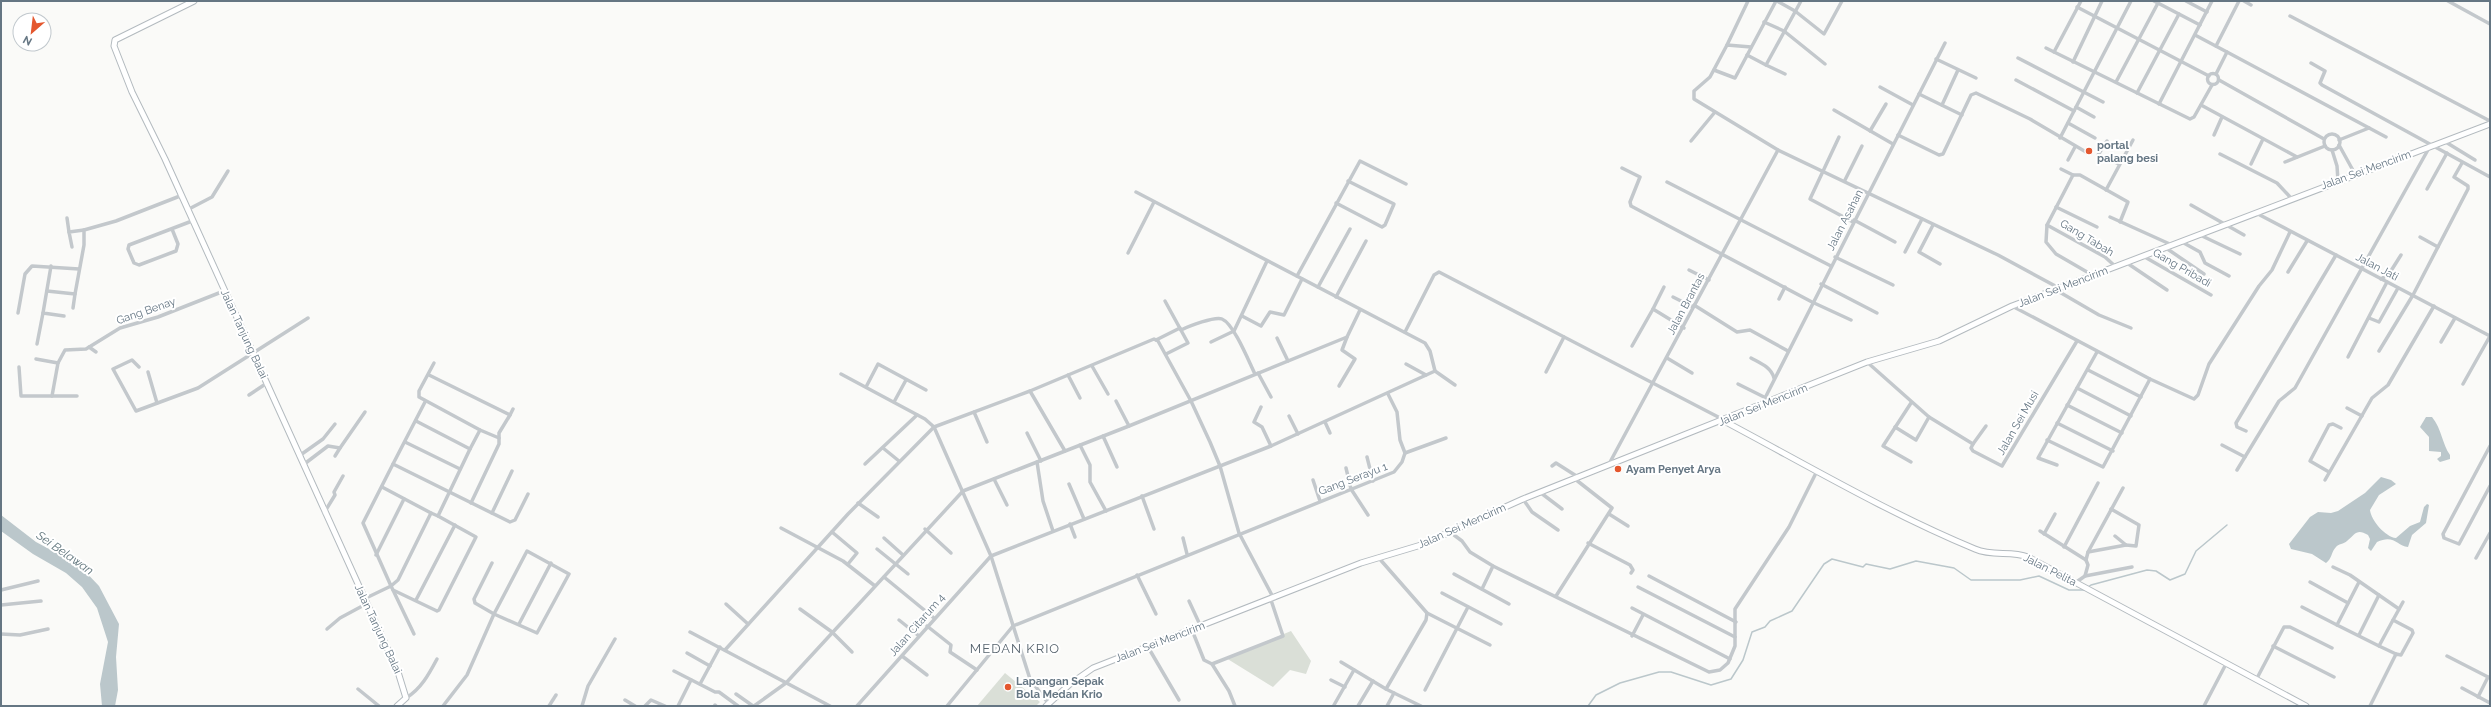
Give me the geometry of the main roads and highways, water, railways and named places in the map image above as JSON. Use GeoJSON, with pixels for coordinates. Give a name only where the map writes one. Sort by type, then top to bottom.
{"type":"FeatureCollection","features":[{"type":"Feature","properties":{"kind":"waterway"},"geometry":{"type":"LineString","coordinates":[[2088,587],[2147,570],[2156,571],[2170,580],[2185,574],[2196,551],[2227,525]]}},
{"type":"Feature","properties":{"kind":"waterway"},"geometry":{"type":"LineString","coordinates":[[1588,706],[1596,695],[1620,683],[1659,672],[1671,672],[1711,685],[1731,679],[1743,660],[1752,632],[1765,627],[1770,621],[1792,611],[1824,564],[1832,559],[1863,567],[1866,564],[1890,569],[1916,561],[1954,568],[1971,580],[2020,580],[2039,576],[2069,590],[2085,590]]}},
{"type":"Feature","properties":{"kind":"place","name":"portal palang besi"},"geometry":{"type":"Point","coordinates":[2089,151]}},
{"type":"Feature","properties":{"kind":"place","name":"Ayam Penyet Arya"},"geometry":{"type":"Point","coordinates":[1618,469]}},
{"type":"Feature","properties":{"kind":"place","name":"Lapangan Sepak Bola Medan Krio"},"geometry":{"type":"Point","coordinates":[1008,687]}},
{"type":"Feature","properties":{"kind":"district","name":"MEDAN KRIO"},"geometry":{"type":"Point","coordinates":[1015,648]}},
{"type":"Feature","properties":{"kind":"water label","name":"Sei Belawan"},"geometry":{"type":"Point","coordinates":[65,553]}}]}
